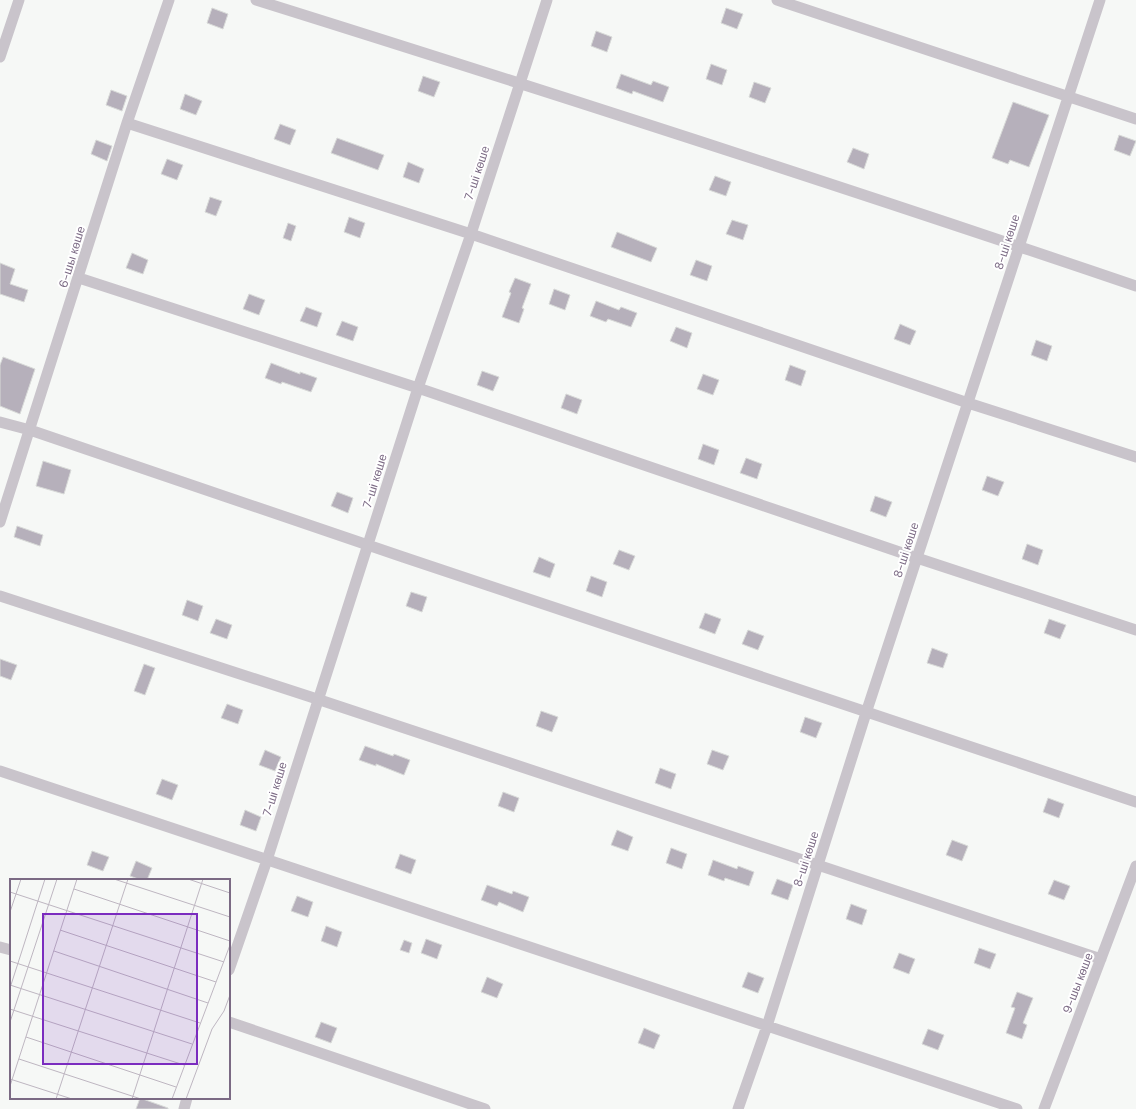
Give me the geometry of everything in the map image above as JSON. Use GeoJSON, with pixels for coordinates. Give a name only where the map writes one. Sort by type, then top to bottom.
{"type":"FeatureCollection","features":[{"type":"Feature","properties":{"kind":"lane"},"geometry":{"type":"LineString","coordinates":[[0,58],[19,0]]}},
{"type":"Feature","properties":{"kind":"lane","name":"6-шы көше"},"geometry":{"type":"LineString","coordinates":[[0,522],[79,278],[127,123],[169,0]]}},
{"type":"Feature","properties":{"kind":"lane"},"geometry":{"type":"LineString","coordinates":[[256,0],[520,83],[1020,246],[1136,286]]}},
{"type":"Feature","properties":{"kind":"lane","name":"7-ші көше"},"geometry":{"type":"LineString","coordinates":[[230,967],[267,860],[317,699],[368,546],[418,388],[547,0]]}},
{"type":"Feature","properties":{"kind":"lane"},"geometry":{"type":"LineString","coordinates":[[778,0],[1136,119]]}},
{"type":"Feature","properties":{"kind":"lane","name":"8-ші көше"},"geometry":{"type":"LineString","coordinates":[[738,1109],[767,1026],[866,713],[1100,0]]}},
{"type":"Feature","properties":{"kind":"lane"},"geometry":{"type":"LineString","coordinates":[[127,123],[470,234],[968,403],[1136,457]]}},
{"type":"Feature","properties":{"kind":"lane"},"geometry":{"type":"LineString","coordinates":[[79,278],[418,388],[917,558],[1136,630]]}},
{"type":"Feature","properties":{"kind":"lane"},"geometry":{"type":"LineString","coordinates":[[0,422],[30,430],[368,546],[1136,802]]}},
{"type":"Feature","properties":{"kind":"lane"},"geometry":{"type":"LineString","coordinates":[[0,596],[317,699],[1101,959]]}},
{"type":"Feature","properties":{"kind":"lane"},"geometry":{"type":"LineString","coordinates":[[0,771],[1017,1109]]}},
{"type":"Feature","properties":{"kind":"lane","name":"9-шы көше"},"geometry":{"type":"LineString","coordinates":[[1044,1109],[1136,866]]}},
{"type":"Feature","properties":{"kind":"lane"},"geometry":{"type":"LineString","coordinates":[[0,947],[10,950]]}},
{"type":"Feature","properties":{"kind":"lane"},"geometry":{"type":"LineString","coordinates":[[230,1022],[485,1109]]}},
{"type":"Feature","properties":{"kind":"lane"},"geometry":{"type":"LineString","coordinates":[[184,1109],[187,1099]]}},
{"type":"Feature","properties":{"kind":"building"},"geometry":{"type":"Polygon","coordinates":[[[212,8],[228,14],[223,29],[207,23],[212,8]]]}},
{"type":"Feature","properties":{"kind":"building"},"geometry":{"type":"Polygon","coordinates":[[[726,8],[743,14],[737,29],[721,23],[726,8]]]}},
{"type":"Feature","properties":{"kind":"building"},"geometry":{"type":"Polygon","coordinates":[[[596,31],[612,37],[607,52],[591,46],[596,31]]]}},
{"type":"Feature","properties":{"kind":"building"},"geometry":{"type":"Polygon","coordinates":[[[711,64],[727,70],[722,85],[706,79],[711,64]]]}},
{"type":"Feature","properties":{"kind":"building"},"geometry":{"type":"Polygon","coordinates":[[[621,74],[651,85],[653,81],[669,87],[663,102],[633,91],[632,94],[616,88],[621,74]]]}},
{"type":"Feature","properties":{"kind":"building"},"geometry":{"type":"Polygon","coordinates":[[[423,76],[440,82],[434,97],[418,91],[423,76]]]}},
{"type":"Feature","properties":{"kind":"building"},"geometry":{"type":"Polygon","coordinates":[[[754,82],[771,88],[765,103],[749,97],[754,82]]]}},
{"type":"Feature","properties":{"kind":"building"},"geometry":{"type":"Polygon","coordinates":[[[111,90],[127,96],[122,111],[106,105],[111,90]]]}},
{"type":"Feature","properties":{"kind":"building"},"geometry":{"type":"Polygon","coordinates":[[[185,94],[202,101],[196,115],[180,109],[185,94]]]}},
{"type":"Feature","properties":{"kind":"building"},"geometry":{"type":"Polygon","coordinates":[[[1013,102],[1049,115],[1029,167],[1010,160],[1008,164],[992,158],[1013,102]]]}},
{"type":"Feature","properties":{"kind":"building"},"geometry":{"type":"Polygon","coordinates":[[[280,124],[296,130],[290,145],[274,139],[280,124]]]}},
{"type":"Feature","properties":{"kind":"building"},"geometry":{"type":"Polygon","coordinates":[[[1119,135],[1136,141],[1130,156],[1114,150],[1119,135]]]}},
{"type":"Feature","properties":{"kind":"building"},"geometry":{"type":"Polygon","coordinates":[[[337,138],[384,155],[378,170],[331,153],[337,138]]]}},
{"type":"Feature","properties":{"kind":"building"},"geometry":{"type":"Polygon","coordinates":[[[96,140],[112,146],[107,161],[91,154],[96,140]]]}},
{"type":"Feature","properties":{"kind":"building"},"geometry":{"type":"Polygon","coordinates":[[[853,148],[869,154],[864,169],[847,162],[853,148]]]}},
{"type":"Feature","properties":{"kind":"building"},"geometry":{"type":"Polygon","coordinates":[[[167,159],[183,165],[177,180],[161,174],[167,159]]]}},
{"type":"Feature","properties":{"kind":"building"},"geometry":{"type":"Polygon","coordinates":[[[408,162],[424,169],[419,183],[403,177],[408,162]]]}},
{"type":"Feature","properties":{"kind":"building"},"geometry":{"type":"Polygon","coordinates":[[[715,176],[731,182],[726,196],[709,190],[715,176]]]}},
{"type":"Feature","properties":{"kind":"building"},"geometry":{"type":"Polygon","coordinates":[[[210,197],[222,201],[216,216],[205,212],[210,197]]]}},
{"type":"Feature","properties":{"kind":"building"},"geometry":{"type":"Polygon","coordinates":[[[349,217],[365,223],[360,238],[344,232],[349,217]]]}},
{"type":"Feature","properties":{"kind":"building"},"geometry":{"type":"Polygon","coordinates":[[[732,220],[748,225],[743,240],[726,234],[732,220]]]}},
{"type":"Feature","properties":{"kind":"building"},"geometry":{"type":"Polygon","coordinates":[[[288,223],[296,226],[291,241],[283,238],[288,223]]]}},
{"type":"Feature","properties":{"kind":"building"},"geometry":{"type":"Polygon","coordinates":[[[617,232],[657,248],[651,262],[611,247],[617,232]]]}},
{"type":"Feature","properties":{"kind":"building"},"geometry":{"type":"Polygon","coordinates":[[[132,253],[148,260],[143,274],[126,268],[132,253]]]}},
{"type":"Feature","properties":{"kind":"building"},"geometry":{"type":"Polygon","coordinates":[[[696,260],[712,266],[707,281],[690,275],[696,260]]]}},
{"type":"Feature","properties":{"kind":"building"},"geometry":{"type":"Polygon","coordinates":[[[0,263],[15,269],[10,284],[28,290],[24,302],[0,294],[0,263]]]}},
{"type":"Feature","properties":{"kind":"building"},"geometry":{"type":"Polygon","coordinates":[[[515,278],[531,284],[522,308],[524,309],[519,323],[502,317],[511,293],[509,292],[515,278]]]}},
{"type":"Feature","properties":{"kind":"building"},"geometry":{"type":"Polygon","coordinates":[[[554,289],[570,295],[565,310],[549,304],[554,289]]]}},
{"type":"Feature","properties":{"kind":"building"},"geometry":{"type":"Polygon","coordinates":[[[249,294],[265,300],[259,315],[243,309],[249,294]]]}},
{"type":"Feature","properties":{"kind":"building"},"geometry":{"type":"Polygon","coordinates":[[[596,301],[619,310],[621,307],[637,313],[631,327],[608,319],[606,322],[590,316],[596,301]]]}},
{"type":"Feature","properties":{"kind":"building"},"geometry":{"type":"Polygon","coordinates":[[[306,307],[322,313],[317,327],[300,321],[306,307]]]}},
{"type":"Feature","properties":{"kind":"building"},"geometry":{"type":"Polygon","coordinates":[[[342,321],[358,327],[353,341],[336,335],[342,321]]]}},
{"type":"Feature","properties":{"kind":"building"},"geometry":{"type":"Polygon","coordinates":[[[900,324],[916,331],[910,345],[894,339],[900,324]]]}},
{"type":"Feature","properties":{"kind":"building"},"geometry":{"type":"Polygon","coordinates":[[[676,327],[692,333],[687,348],[670,341],[676,327]]]}},
{"type":"Feature","properties":{"kind":"building"},"geometry":{"type":"Polygon","coordinates":[[[1036,340],[1052,346],[1047,361],[1031,355],[1036,340]]]}},
{"type":"Feature","properties":{"kind":"building"},"geometry":{"type":"Polygon","coordinates":[[[3,357],[35,369],[20,414],[0,406],[0,365],[3,357]]]}},
{"type":"Feature","properties":{"kind":"building"},"geometry":{"type":"Polygon","coordinates":[[[271,363],[300,374],[300,372],[317,378],[311,392],[265,378],[271,363]]]}},
{"type":"Feature","properties":{"kind":"building"},"geometry":{"type":"Polygon","coordinates":[[[790,365],[806,371],[801,386],[785,380],[790,365]]]}},
{"type":"Feature","properties":{"kind":"building"},"geometry":{"type":"Polygon","coordinates":[[[482,371],[499,377],[493,391],[477,385],[482,371]]]}},
{"type":"Feature","properties":{"kind":"building"},"geometry":{"type":"Polygon","coordinates":[[[703,374],[719,380],[713,395],[697,389],[703,374]]]}},
{"type":"Feature","properties":{"kind":"building"},"geometry":{"type":"Polygon","coordinates":[[[566,394],[582,400],[577,414],[561,408],[566,394]]]}},
{"type":"Feature","properties":{"kind":"building"},"geometry":{"type":"Polygon","coordinates":[[[703,444],[719,450],[714,465],[698,459],[703,444]]]}},
{"type":"Feature","properties":{"kind":"building"},"geometry":{"type":"Polygon","coordinates":[[[746,458],[762,464],[757,479],[740,473],[746,458]]]}},
{"type":"Feature","properties":{"kind":"building"},"geometry":{"type":"Polygon","coordinates":[[[43,461],[71,470],[64,494],[36,486],[43,461]]]}},
{"type":"Feature","properties":{"kind":"building"},"geometry":{"type":"Polygon","coordinates":[[[987,476],[1004,482],[998,496],[982,490],[987,476]]]}},
{"type":"Feature","properties":{"kind":"building"},"geometry":{"type":"Polygon","coordinates":[[[337,492],[353,498],[348,513],[331,506],[337,492]]]}},
{"type":"Feature","properties":{"kind":"building"},"geometry":{"type":"Polygon","coordinates":[[[875,496],[892,502],[886,517],[870,511],[875,496]]]}},
{"type":"Feature","properties":{"kind":"building"},"geometry":{"type":"Polygon","coordinates":[[[17,526],[43,535],[40,546],[14,537],[17,526]]]}},
{"type":"Feature","properties":{"kind":"building"},"geometry":{"type":"Polygon","coordinates":[[[1027,544],[1043,550],[1038,565],[1022,559],[1027,544]]]}},
{"type":"Feature","properties":{"kind":"building"},"geometry":{"type":"Polygon","coordinates":[[[619,550],[635,556],[629,570],[613,564],[619,550]]]}},
{"type":"Feature","properties":{"kind":"building"},"geometry":{"type":"Polygon","coordinates":[[[539,557],[555,564],[550,578],[533,572],[539,557]]]}},
{"type":"Feature","properties":{"kind":"building"},"geometry":{"type":"Polygon","coordinates":[[[591,576],[607,582],[602,597],[586,591],[591,576]]]}},
{"type":"Feature","properties":{"kind":"building"},"geometry":{"type":"Polygon","coordinates":[[[411,592],[427,597],[422,612],[406,606],[411,592]]]}},
{"type":"Feature","properties":{"kind":"building"},"geometry":{"type":"Polygon","coordinates":[[[187,600],[203,606],[198,621],[182,615],[187,600]]]}},
{"type":"Feature","properties":{"kind":"building"},"geometry":{"type":"Polygon","coordinates":[[[705,613],[721,619],[715,634],[699,628],[705,613]]]}},
{"type":"Feature","properties":{"kind":"building"},"geometry":{"type":"Polygon","coordinates":[[[216,619],[232,625],[227,639],[210,633],[216,619]]]}},
{"type":"Feature","properties":{"kind":"building"},"geometry":{"type":"Polygon","coordinates":[[[1049,619],[1066,625],[1060,639],[1044,633],[1049,619]]]}},
{"type":"Feature","properties":{"kind":"building"},"geometry":{"type":"Polygon","coordinates":[[[748,630],[764,636],[758,650],[742,644],[748,630]]]}},
{"type":"Feature","properties":{"kind":"building"},"geometry":{"type":"Polygon","coordinates":[[[932,648],[948,654],[943,668],[927,663],[932,648]]]}},
{"type":"Feature","properties":{"kind":"building"},"geometry":{"type":"Polygon","coordinates":[[[0,659],[17,665],[11,680],[0,676],[0,659]]]}},
{"type":"Feature","properties":{"kind":"building"},"geometry":{"type":"Polygon","coordinates":[[[144,664],[155,668],[145,695],[134,691],[144,664]]]}},
{"type":"Feature","properties":{"kind":"building"},"geometry":{"type":"Polygon","coordinates":[[[227,704],[243,710],[238,724],[221,718],[227,704]]]}},
{"type":"Feature","properties":{"kind":"building"},"geometry":{"type":"Polygon","coordinates":[[[541,711],[558,717],[552,732],[536,726],[541,711]]]}},
{"type":"Feature","properties":{"kind":"building"},"geometry":{"type":"Polygon","coordinates":[[[805,717],[822,723],[816,738],[800,732],[805,717]]]}},
{"type":"Feature","properties":{"kind":"building"},"geometry":{"type":"Polygon","coordinates":[[[365,746],[393,756],[394,754],[410,760],[404,775],[376,764],[376,766],[359,760],[365,746]]]}},
{"type":"Feature","properties":{"kind":"building"},"geometry":{"type":"Polygon","coordinates":[[[265,750],[281,757],[275,771],[259,765],[265,750]]]}},
{"type":"Feature","properties":{"kind":"building"},"geometry":{"type":"Polygon","coordinates":[[[712,750],[729,756],[723,770],[707,764],[712,750]]]}},
{"type":"Feature","properties":{"kind":"building"},"geometry":{"type":"Polygon","coordinates":[[[660,768],[676,774],[671,789],[655,783],[660,768]]]}},
{"type":"Feature","properties":{"kind":"building"},"geometry":{"type":"Polygon","coordinates":[[[162,779],[178,785],[172,800],[156,794],[162,779]]]}},
{"type":"Feature","properties":{"kind":"building"},"geometry":{"type":"Polygon","coordinates":[[[503,792],[519,798],[514,812],[498,806],[503,792]]]}},
{"type":"Feature","properties":{"kind":"building"},"geometry":{"type":"Polygon","coordinates":[[[1048,798],[1064,804],[1059,818],[1043,812],[1048,798]]]}},
{"type":"Feature","properties":{"kind":"building"},"geometry":{"type":"Polygon","coordinates":[[[245,810],[261,817],[256,831],[240,825],[245,810]]]}},
{"type":"Feature","properties":{"kind":"building"},"geometry":{"type":"Polygon","coordinates":[[[617,830],[633,837],[628,851],[611,845],[617,830]]]}},
{"type":"Feature","properties":{"kind":"building"},"geometry":{"type":"Polygon","coordinates":[[[952,840],[968,846],[962,861],[946,855],[952,840]]]}},
{"type":"Feature","properties":{"kind":"building"},"geometry":{"type":"Polygon","coordinates":[[[671,848],[687,854],[682,869],[666,863],[671,848]]]}},
{"type":"Feature","properties":{"kind":"building"},"geometry":{"type":"Polygon","coordinates":[[[92,851],[109,857],[103,871],[87,865],[92,851]]]}},
{"type":"Feature","properties":{"kind":"building"},"geometry":{"type":"Polygon","coordinates":[[[400,854],[416,860],[411,874],[395,868],[400,854]]]}},
{"type":"Feature","properties":{"kind":"building"},"geometry":{"type":"Polygon","coordinates":[[[713,860],[737,869],[738,866],[754,872],[749,886],[725,878],[724,881],[708,875],[713,860]]]}},
{"type":"Feature","properties":{"kind":"building"},"geometry":{"type":"Polygon","coordinates":[[[136,861],[152,868],[147,879],[138,879],[130,876],[136,861]]]}},
{"type":"Feature","properties":{"kind":"building"},"geometry":{"type":"Polygon","coordinates":[[[777,879],[793,885],[788,900],[771,894],[777,879]]]}},
{"type":"Feature","properties":{"kind":"building"},"geometry":{"type":"Polygon","coordinates":[[[1054,880],[1070,886],[1064,900],[1048,894],[1054,880]]]}},
{"type":"Feature","properties":{"kind":"building"},"geometry":{"type":"Polygon","coordinates":[[[487,885],[512,894],[513,891],[529,897],[523,912],[499,902],[497,906],[481,900],[487,885]]]}},
{"type":"Feature","properties":{"kind":"building"},"geometry":{"type":"Polygon","coordinates":[[[297,896],[313,902],[308,917],[291,911],[297,896]]]}},
{"type":"Feature","properties":{"kind":"building"},"geometry":{"type":"Polygon","coordinates":[[[851,904],[867,910],[862,925],[846,919],[851,904]]]}},
{"type":"Feature","properties":{"kind":"building"},"geometry":{"type":"Polygon","coordinates":[[[326,926],[342,932],[337,947],[321,941],[326,926]]]}},
{"type":"Feature","properties":{"kind":"building"},"geometry":{"type":"Polygon","coordinates":[[[426,939],[442,945],[437,959],[421,953],[426,939]]]}},
{"type":"Feature","properties":{"kind":"building"},"geometry":{"type":"Polygon","coordinates":[[[404,940],[412,943],[409,953],[400,950],[404,940]]]}},
{"type":"Feature","properties":{"kind":"building"},"geometry":{"type":"Polygon","coordinates":[[[979,948],[996,954],[990,969],[974,963],[979,948]]]}},
{"type":"Feature","properties":{"kind":"building"},"geometry":{"type":"Polygon","coordinates":[[[899,953],[915,959],[909,974],[893,968],[899,953]]]}},
{"type":"Feature","properties":{"kind":"building"},"geometry":{"type":"Polygon","coordinates":[[[748,972],[764,978],[758,993],[742,987],[748,972]]]}},
{"type":"Feature","properties":{"kind":"building"},"geometry":{"type":"Polygon","coordinates":[[[487,977],[503,984],[497,998],[481,992],[487,977]]]}},
{"type":"Feature","properties":{"kind":"building"},"geometry":{"type":"Polygon","coordinates":[[[1017,992],[1033,998],[1023,1023],[1027,1025],[1022,1039],[1006,1033],[1015,1008],[1011,1007],[1017,992]]]}},
{"type":"Feature","properties":{"kind":"building"},"geometry":{"type":"Polygon","coordinates":[[[321,1022],[337,1028],[331,1043],[315,1037],[321,1022]]]}},
{"type":"Feature","properties":{"kind":"building"},"geometry":{"type":"Polygon","coordinates":[[[644,1028],[660,1035],[654,1049],[638,1043],[644,1028]]]}},
{"type":"Feature","properties":{"kind":"building"},"geometry":{"type":"Polygon","coordinates":[[[928,1029],[944,1035],[938,1050],[922,1044],[928,1029]]]}},
{"type":"Feature","properties":{"kind":"building"},"geometry":{"type":"Polygon","coordinates":[[[140,1099],[168,1108],[168,1109],[136,1109],[140,1099]]]}}]}
